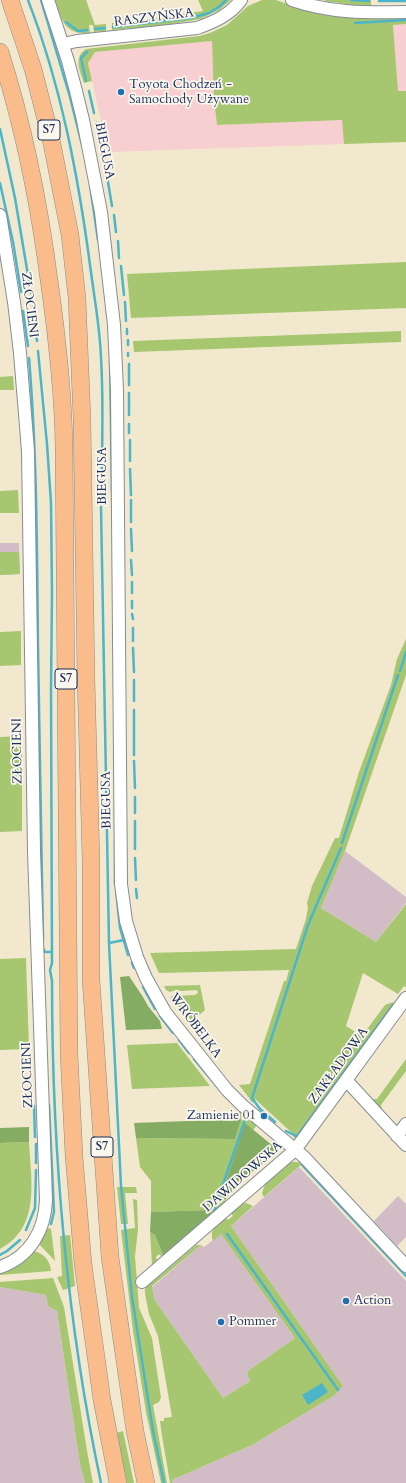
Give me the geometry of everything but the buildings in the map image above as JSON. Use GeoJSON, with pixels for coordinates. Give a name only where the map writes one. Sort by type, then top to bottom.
{"type":"FeatureCollection","features":[{"type":"Feature","properties":{"kind":"highway","name":"S7"},"geometry":{"type":"LineString","coordinates":[[10,0],[33,69],[52,139],[70,235],[77,298],[83,427],[86,679],[91,861],[91,980],[110,1257],[135,1431],[146,1483]]}},
{"type":"Feature","properties":{"kind":"highway","name":"S7"},"geometry":{"type":"LineString","coordinates":[[0,52],[18,113],[34,185],[45,251],[60,372],[64,447],[70,1054],[74,1156],[84,1271],[102,1400],[118,1483]]}},
{"type":"Feature","properties":{"kind":"street","name":"BIEGUSA"},"geometry":{"type":"LineString","coordinates":[[48,0],[63,44],[83,120],[98,197],[108,263],[114,325],[118,412],[122,884],[126,922],[137,957]]}},
{"type":"Feature","properties":{"kind":"street","name":"RASZYŃSKA"},"geometry":{"type":"LineString","coordinates":[[63,44],[77,41],[196,28],[221,18],[230,12],[241,0]]}},
{"type":"Feature","properties":{"kind":"street"},"geometry":{"type":"LineString","coordinates":[[292,0],[321,8],[342,11],[370,13],[406,12]]}},
{"type":"Feature","properties":{"kind":"street","name":"ZŁOCIENI"},"geometry":{"type":"LineString","coordinates":[[0,215],[12,286],[20,353],[28,451],[34,829],[46,1200],[43,1222],[33,1242],[18,1258],[0,1267]]}},
{"type":"Feature","properties":{"kind":"street","name":"WRÓBELKA"},"geometry":{"type":"LineString","coordinates":[[137,957],[146,978],[165,1012],[215,1075],[242,1105],[295,1150]]}},
{"type":"Feature","properties":{"kind":"street","name":"ZAKŁADOWA"},"geometry":{"type":"LineString","coordinates":[[295,1150],[406,998]]}},
{"type":"Feature","properties":{"kind":"street"},"geometry":{"type":"LineString","coordinates":[[346,1080],[406,1145]]}},
{"type":"Feature","properties":{"kind":"street"},"geometry":{"type":"LineString","coordinates":[[397,1136],[406,1124]]}},
{"type":"Feature","properties":{"kind":"street","name":"DAWIDOWSKA"},"geometry":{"type":"LineString","coordinates":[[142,1282],[295,1150],[406,1266]]}},
{"type":"Feature","properties":{"kind":"shaded area"},"geometry":{"type":"Polygon","coordinates":[[[406,24],[406,91],[398,91],[393,25],[406,24]]]}},
{"type":"Feature","properties":{"kind":"shaded area"},"geometry":{"type":"Polygon","coordinates":[[[212,41],[214,100],[217,125],[342,120],[344,144],[108,152],[88,63],[95,52],[212,41]]]}},
{"type":"Feature","properties":{"kind":"shaded area"},"geometry":{"type":"Polygon","coordinates":[[[0,543],[19,543],[20,574],[0,575],[0,543]]]}},
{"type":"Feature","properties":{"kind":"shaded area"},"geometry":{"type":"Polygon","coordinates":[[[345,851],[406,897],[406,903],[376,942],[321,908],[345,851]]]}},
{"type":"Feature","properties":{"kind":"shaded area","name":"Action"},"geometry":{"type":"Polygon","coordinates":[[[299,1167],[406,1281],[406,1483],[173,1483],[172,1480],[252,1445],[335,1395],[343,1386],[231,1226],[299,1167]]]}},
{"type":"Feature","properties":{"kind":"shaded area"},"geometry":{"type":"Polygon","coordinates":[[[398,1196],[406,1204],[406,1237],[397,1246],[374,1221],[398,1196]]]}},
{"type":"Feature","properties":{"kind":"shaded area","name":"Pommer"},"geometry":{"type":"Polygon","coordinates":[[[221,1234],[295,1338],[248,1371],[247,1374],[250,1381],[223,1398],[154,1299],[152,1287],[201,1245],[204,1247],[221,1234]]]}},
{"type":"Feature","properties":{"kind":"shaded area"},"geometry":{"type":"Polygon","coordinates":[[[0,1287],[46,1295],[48,1306],[57,1311],[80,1464],[85,1483],[0,1483],[0,1287]]]}},
{"type":"Feature","properties":{"kind":"green space"},"geometry":{"type":"Polygon","coordinates":[[[55,0],[86,0],[95,25],[106,24],[106,31],[94,32],[93,25],[89,25],[90,33],[75,32],[69,29],[62,20],[55,0]]]}},
{"type":"Feature","properties":{"kind":"green space"},"geometry":{"type":"Polygon","coordinates":[[[198,0],[231,0],[219,10],[200,19],[166,25],[112,30],[112,23],[146,20],[203,11],[198,0]]]}},
{"type":"Feature","properties":{"kind":"green space"},"geometry":{"type":"Polygon","coordinates":[[[262,0],[276,0],[329,16],[374,19],[406,18],[406,24],[393,25],[398,91],[406,91],[406,142],[344,144],[342,120],[217,125],[214,100],[212,41],[95,52],[88,63],[92,81],[84,83],[79,70],[79,60],[82,52],[86,49],[199,36],[210,33],[227,25],[248,6],[262,0]]]}},
{"type":"Feature","properties":{"kind":"green space"},"geometry":{"type":"Polygon","coordinates":[[[325,0],[371,0],[371,6],[353,5],[325,0]]]}},
{"type":"Feature","properties":{"kind":"green space"},"geometry":{"type":"Polygon","coordinates":[[[406,262],[406,308],[131,318],[127,274],[406,262]]]}},
{"type":"Feature","properties":{"kind":"green space"},"geometry":{"type":"Polygon","coordinates":[[[401,331],[401,342],[134,352],[133,341],[401,331]]]}},
{"type":"Feature","properties":{"kind":"green space"},"geometry":{"type":"Polygon","coordinates":[[[13,376],[14,390],[0,390],[0,377],[13,376]]]}},
{"type":"Feature","properties":{"kind":"green space"},"geometry":{"type":"Polygon","coordinates":[[[18,490],[19,513],[0,513],[0,491],[18,490]]]}},
{"type":"Feature","properties":{"kind":"green space"},"geometry":{"type":"Polygon","coordinates":[[[0,552],[19,552],[20,574],[0,575],[0,552]]]}},
{"type":"Feature","properties":{"kind":"green space"},"geometry":{"type":"Polygon","coordinates":[[[21,631],[21,665],[0,666],[0,632],[21,631]]]}},
{"type":"Feature","properties":{"kind":"green space"},"geometry":{"type":"Polygon","coordinates":[[[406,639],[406,675],[345,851],[321,908],[376,942],[406,904],[406,987],[404,986],[398,994],[363,973],[346,1026],[362,1036],[385,1005],[393,1002],[394,1005],[300,1136],[294,1138],[292,1133],[255,1099],[253,1103],[239,1085],[250,1084],[289,970],[159,973],[150,953],[296,949],[306,919],[308,907],[307,903],[312,886],[335,838],[339,838],[359,772],[391,685],[397,659],[406,639]]]}},
{"type":"Feature","properties":{"kind":"green space"},"geometry":{"type":"Polygon","coordinates":[[[22,736],[22,831],[0,832],[0,737],[22,736]]]}},
{"type":"Feature","properties":{"kind":"green space"},"geometry":{"type":"Polygon","coordinates":[[[26,958],[29,1049],[0,1050],[0,959],[26,958]]]}},
{"type":"Feature","properties":{"kind":"green space"},"geometry":{"type":"Polygon","coordinates":[[[129,976],[148,1006],[160,1021],[162,1029],[126,1030],[120,977],[129,976]]]}},
{"type":"Feature","properties":{"kind":"green space"},"geometry":{"type":"Polygon","coordinates":[[[200,985],[205,1010],[192,1021],[172,1000],[171,996],[195,995],[198,993],[197,990],[176,990],[170,992],[166,990],[164,986],[200,985]]]}},
{"type":"Feature","properties":{"kind":"green space"},"geometry":{"type":"Polygon","coordinates":[[[177,1043],[210,1086],[132,1089],[127,1045],[177,1043]]]}},
{"type":"Feature","properties":{"kind":"green space"},"geometry":{"type":"Polygon","coordinates":[[[406,1059],[406,1071],[381,1105],[382,1110],[372,1099],[377,1099],[406,1059]]]}},
{"type":"Feature","properties":{"kind":"green space"},"geometry":{"type":"Polygon","coordinates":[[[240,1111],[243,1112],[241,1119],[245,1123],[221,1196],[228,1204],[167,1257],[163,1255],[209,1210],[151,1212],[151,1181],[140,1167],[136,1138],[235,1139],[240,1119],[236,1119],[236,1116],[240,1111]]]}},
{"type":"Feature","properties":{"kind":"green space"},"geometry":{"type":"Polygon","coordinates":[[[248,1116],[257,1125],[253,1130],[245,1123],[248,1116]]]}},
{"type":"Feature","properties":{"kind":"green space"},"geometry":{"type":"Polygon","coordinates":[[[241,1119],[235,1139],[136,1138],[134,1123],[241,1119]]]}},
{"type":"Feature","properties":{"kind":"green space"},"geometry":{"type":"Polygon","coordinates":[[[245,1123],[278,1150],[269,1159],[249,1174],[245,1175],[225,1200],[221,1196],[245,1123]]]}},
{"type":"Feature","properties":{"kind":"green space"},"geometry":{"type":"Polygon","coordinates":[[[29,1127],[29,1142],[0,1143],[0,1128],[29,1127]]]}},
{"type":"Feature","properties":{"kind":"green space"},"geometry":{"type":"Polygon","coordinates":[[[29,1142],[32,1187],[28,1216],[22,1228],[13,1240],[0,1249],[0,1143],[29,1142]]]}},
{"type":"Feature","properties":{"kind":"green space"},"geometry":{"type":"Polygon","coordinates":[[[290,1162],[299,1162],[302,1164],[264,1197],[262,1193],[265,1184],[290,1162]]]}},
{"type":"Feature","properties":{"kind":"green space"},"geometry":{"type":"Polygon","coordinates":[[[117,1187],[136,1187],[137,1193],[125,1193],[128,1224],[121,1224],[117,1187]]]}},
{"type":"Feature","properties":{"kind":"green space"},"geometry":{"type":"Polygon","coordinates":[[[133,1199],[137,1200],[138,1230],[135,1256],[139,1308],[152,1338],[161,1398],[159,1402],[153,1405],[167,1483],[161,1483],[146,1412],[133,1331],[121,1230],[135,1228],[133,1199]]]}},
{"type":"Feature","properties":{"kind":"green space"},"geometry":{"type":"Polygon","coordinates":[[[246,1203],[253,1206],[231,1226],[343,1386],[335,1395],[252,1445],[172,1480],[173,1483],[170,1483],[160,1421],[164,1421],[164,1418],[172,1417],[158,1336],[149,1314],[145,1294],[147,1284],[149,1285],[196,1245],[201,1245],[152,1286],[154,1299],[223,1398],[250,1381],[247,1374],[248,1371],[295,1338],[221,1234],[213,1241],[213,1230],[226,1218],[228,1220],[233,1216],[231,1213],[242,1204],[246,1203]]]}},
{"type":"Feature","properties":{"kind":"green space"},"geometry":{"type":"Polygon","coordinates":[[[210,1210],[210,1215],[163,1255],[155,1235],[150,1232],[151,1212],[210,1210]]]}},
{"type":"Feature","properties":{"kind":"green space"},"geometry":{"type":"Polygon","coordinates":[[[48,1228],[51,1229],[55,1261],[39,1244],[48,1228]]]}},
{"type":"Feature","properties":{"kind":"green space"},"geometry":{"type":"Polygon","coordinates":[[[150,1232],[155,1235],[163,1255],[161,1256],[159,1254],[156,1257],[157,1260],[152,1265],[150,1232]]]}},
{"type":"Feature","properties":{"kind":"green space"},"geometry":{"type":"Polygon","coordinates":[[[70,1235],[75,1286],[63,1290],[57,1277],[62,1276],[60,1236],[70,1235]]]}},
{"type":"Feature","properties":{"kind":"green space"},"geometry":{"type":"Polygon","coordinates":[[[34,1251],[46,1258],[51,1271],[0,1275],[0,1272],[34,1251]]]}},
{"type":"Feature","properties":{"kind":"green space"},"geometry":{"type":"Polygon","coordinates":[[[53,1278],[64,1307],[93,1483],[85,1483],[80,1464],[57,1311],[48,1306],[46,1295],[0,1287],[0,1282],[53,1278]]]}},
{"type":"Feature","properties":{"kind":"green space"},"geometry":{"type":"Polygon","coordinates":[[[123,1431],[134,1483],[126,1483],[116,1433],[123,1431]]]}},
{"type":"Feature","properties":{"kind":"water"},"geometry":{"type":"Polygon","coordinates":[[[322,1383],[328,1392],[308,1405],[302,1395],[322,1383]]]}},
{"type":"Feature","properties":{"kind":"waterway"},"geometry":{"type":"LineString","coordinates":[[28,0],[50,65],[67,131],[80,198],[97,312],[103,412],[101,503]]}},
{"type":"Feature","properties":{"kind":"waterway"},"geometry":{"type":"LineString","coordinates":[[41,0],[70,97],[82,145]]}},
{"type":"Feature","properties":{"kind":"waterway"},"geometry":{"type":"LineString","coordinates":[[113,27],[190,18],[209,13],[226,0]]}},
{"type":"Feature","properties":{"kind":"waterway"},"geometry":{"type":"LineString","coordinates":[[351,0],[369,1]]}},
{"type":"Feature","properties":{"kind":"waterway"},"geometry":{"type":"LineString","coordinates":[[379,1],[406,1]]}},
{"type":"Feature","properties":{"kind":"waterway"},"geometry":{"type":"LineString","coordinates":[[355,23],[406,20]]}},
{"type":"Feature","properties":{"kind":"waterway"},"geometry":{"type":"LineString","coordinates":[[66,22],[78,31],[87,30]]}},
{"type":"Feature","properties":{"kind":"waterway"},"geometry":{"type":"LineString","coordinates":[[95,29],[105,28]]}},
{"type":"Feature","properties":{"kind":"waterway"},"geometry":{"type":"LineString","coordinates":[[86,81],[81,58],[87,52]]}},
{"type":"Feature","properties":{"kind":"waterway"},"geometry":{"type":"LineString","coordinates":[[89,91],[94,113]]}},
{"type":"Feature","properties":{"kind":"waterway"},"geometry":{"type":"LineString","coordinates":[[96,122],[98,134]]}},
{"type":"Feature","properties":{"kind":"waterway"},"geometry":{"type":"LineString","coordinates":[[0,129],[15,198],[31,293]]}},
{"type":"Feature","properties":{"kind":"waterway"},"geometry":{"type":"LineString","coordinates":[[101,145],[105,168]]}},
{"type":"Feature","properties":{"kind":"waterway"},"geometry":{"type":"LineString","coordinates":[[107,176],[112,206]]}},
{"type":"Feature","properties":{"kind":"waterway"},"geometry":{"type":"LineString","coordinates":[[0,183],[13,242],[21,292]]}},
{"type":"Feature","properties":{"kind":"waterway"},"geometry":{"type":"LineString","coordinates":[[90,185],[98,240]]}},
{"type":"Feature","properties":{"kind":"waterway"},"geometry":{"type":"LineString","coordinates":[[114,215],[116,232]]}},
{"type":"Feature","properties":{"kind":"waterway"},"geometry":{"type":"LineString","coordinates":[[118,241],[119,258]]}},
{"type":"Feature","properties":{"kind":"waterway"},"geometry":{"type":"LineString","coordinates":[[121,266],[124,295]]}},
{"type":"Feature","properties":{"kind":"waterway"},"geometry":{"type":"LineString","coordinates":[[125,302],[126,321]]}},
{"type":"Feature","properties":{"kind":"waterway"},"geometry":{"type":"LineString","coordinates":[[33,307],[37,341]]}},
{"type":"Feature","properties":{"kind":"waterway"},"geometry":{"type":"LineString","coordinates":[[23,311],[28,346]]}},
{"type":"Feature","properties":{"kind":"waterway"},"geometry":{"type":"LineString","coordinates":[[127,329],[127,334]]}},
{"type":"Feature","properties":{"kind":"waterway"},"geometry":{"type":"LineString","coordinates":[[128,340],[128,345]]}},
{"type":"Feature","properties":{"kind":"waterway"},"geometry":{"type":"LineString","coordinates":[[38,351],[51,503],[52,963],[50,970],[52,981],[58,1170],[70,1296],[89,1421],[101,1483]]}},
{"type":"Feature","properties":{"kind":"waterway"},"geometry":{"type":"LineString","coordinates":[[29,358],[34,430],[36,503],[43,939]]}},
{"type":"Feature","properties":{"kind":"waterway"},"geometry":{"type":"LineString","coordinates":[[110,361],[112,492]]}},
{"type":"Feature","properties":{"kind":"waterway"},"geometry":{"type":"LineString","coordinates":[[129,364],[129,385]]}},
{"type":"Feature","properties":{"kind":"waterway"},"geometry":{"type":"LineString","coordinates":[[129,393],[129,415]]}},
{"type":"Feature","properties":{"kind":"waterway"},"geometry":{"type":"LineString","coordinates":[[129,424],[129,433]]}},
{"type":"Feature","properties":{"kind":"waterway"},"geometry":{"type":"LineString","coordinates":[[130,440],[130,461]]}},
{"type":"Feature","properties":{"kind":"waterway"},"geometry":{"type":"LineString","coordinates":[[130,469],[131,495]]}},
{"type":"Feature","properties":{"kind":"waterway"},"geometry":{"type":"LineString","coordinates":[[131,500],[131,522]]}},
{"type":"Feature","properties":{"kind":"waterway"},"geometry":{"type":"LineString","coordinates":[[101,507],[109,943]]}},
{"type":"Feature","properties":{"kind":"waterway"},"geometry":{"type":"LineString","coordinates":[[131,529],[132,551]]}},
{"type":"Feature","properties":{"kind":"waterway"},"geometry":{"type":"LineString","coordinates":[[131,560],[132,575]]}},
{"type":"Feature","properties":{"kind":"waterway"},"geometry":{"type":"LineString","coordinates":[[132,582],[132,593]]}},
{"type":"Feature","properties":{"kind":"waterway"},"geometry":{"type":"LineString","coordinates":[[132,601],[132,608]]}},
{"type":"Feature","properties":{"kind":"waterway"},"geometry":{"type":"LineString","coordinates":[[132,614],[133,619]]}},
{"type":"Feature","properties":{"kind":"waterway"},"geometry":{"type":"LineString","coordinates":[[133,628],[133,641]]}},
{"type":"Feature","properties":{"kind":"waterway"},"geometry":{"type":"LineString","coordinates":[[133,648],[134,672]]}},
{"type":"Feature","properties":{"kind":"waterway"},"geometry":{"type":"LineString","coordinates":[[400,671],[406,652]]}},
{"type":"Feature","properties":{"kind":"waterway"},"geometry":{"type":"LineString","coordinates":[[342,843],[398,675]]}},
{"type":"Feature","properties":{"kind":"waterway"},"geometry":{"type":"LineString","coordinates":[[134,680],[134,701]]}},
{"type":"Feature","properties":{"kind":"waterway"},"geometry":{"type":"LineString","coordinates":[[134,710],[134,755]]}},
{"type":"Feature","properties":{"kind":"waterway"},"geometry":{"type":"LineString","coordinates":[[134,761],[135,788]]}},
{"type":"Feature","properties":{"kind":"waterway"},"geometry":{"type":"LineString","coordinates":[[135,797],[135,813]]}},
{"type":"Feature","properties":{"kind":"waterway"},"geometry":{"type":"LineString","coordinates":[[135,821],[135,849]]}},
{"type":"Feature","properties":{"kind":"waterway"},"geometry":{"type":"LineString","coordinates":[[115,839],[115,884]]}},
{"type":"Feature","properties":{"kind":"waterway"},"geometry":{"type":"LineString","coordinates":[[275,1122],[260,1109],[252,1098],[308,925],[341,848]]}},
{"type":"Feature","properties":{"kind":"waterway"},"geometry":{"type":"LineString","coordinates":[[135,858],[136,880]]}},
{"type":"Feature","properties":{"kind":"waterway"},"geometry":{"type":"LineString","coordinates":[[116,889],[120,928],[128,955]]}},
{"type":"Feature","properties":{"kind":"waterway"},"geometry":{"type":"LineString","coordinates":[[136,889],[137,898]]}},
{"type":"Feature","properties":{"kind":"waterway"},"geometry":{"type":"LineString","coordinates":[[124,940],[109,943],[121,1186],[132,1297],[153,1431],[164,1483]]}},
{"type":"Feature","properties":{"kind":"waterway"},"geometry":{"type":"LineString","coordinates":[[43,948],[45,952],[52,952]]}},
{"type":"Feature","properties":{"kind":"waterway"},"geometry":{"type":"LineString","coordinates":[[132,963],[134,968]]}},
{"type":"Feature","properties":{"kind":"waterway"},"geometry":{"type":"LineString","coordinates":[[143,987],[155,1009]]}},
{"type":"Feature","properties":{"kind":"waterway"},"geometry":{"type":"LineString","coordinates":[[286,1131],[296,1136],[298,1135],[393,1005]]}},
{"type":"Feature","properties":{"kind":"waterway"},"geometry":{"type":"LineString","coordinates":[[160,1016],[173,1033]]}},
{"type":"Feature","properties":{"kind":"waterway"},"geometry":{"type":"LineString","coordinates":[[179,1040],[189,1053]]}},
{"type":"Feature","properties":{"kind":"waterway"},"geometry":{"type":"LineString","coordinates":[[194,1059],[220,1090]]}},
{"type":"Feature","properties":{"kind":"waterway"},"geometry":{"type":"LineString","coordinates":[[49,1105],[54,1212],[51,1224]]}},
{"type":"Feature","properties":{"kind":"waterway"},"geometry":{"type":"LineString","coordinates":[[34,1106],[35,1137]]}},
{"type":"Feature","properties":{"kind":"waterway"},"geometry":{"type":"LineString","coordinates":[[214,1211],[246,1117]]}},
{"type":"Feature","properties":{"kind":"waterway"},"geometry":{"type":"LineString","coordinates":[[36,1144],[36,1163]]}},
{"type":"Feature","properties":{"kind":"waterway"},"geometry":{"type":"LineString","coordinates":[[302,1165],[406,1276]]}},
{"type":"Feature","properties":{"kind":"waterway"},"geometry":{"type":"LineString","coordinates":[[26,1230],[35,1208],[36,1170]]}},
{"type":"Feature","properties":{"kind":"waterway"},"geometry":{"type":"LineString","coordinates":[[227,1234],[338,1390]]}},
{"type":"Feature","properties":{"kind":"waterway"},"geometry":{"type":"LineString","coordinates":[[0,1255],[20,1240]]}},
{"type":"Feature","properties":{"kind":"place","name":"Toyota Chodzeń - Samochody Używane"},"geometry":{"type":"Point","coordinates":[121,92]}},
{"type":"Feature","properties":{"kind":"place","name":"Zamienie 01"},"geometry":{"type":"Point","coordinates":[264,1116]}},
{"type":"Feature","properties":{"kind":"place","name":"Action"},"geometry":{"type":"Point","coordinates":[346,1301]}},
{"type":"Feature","properties":{"kind":"place","name":"Pommer"},"geometry":{"type":"Point","coordinates":[221,1322]}}]}
